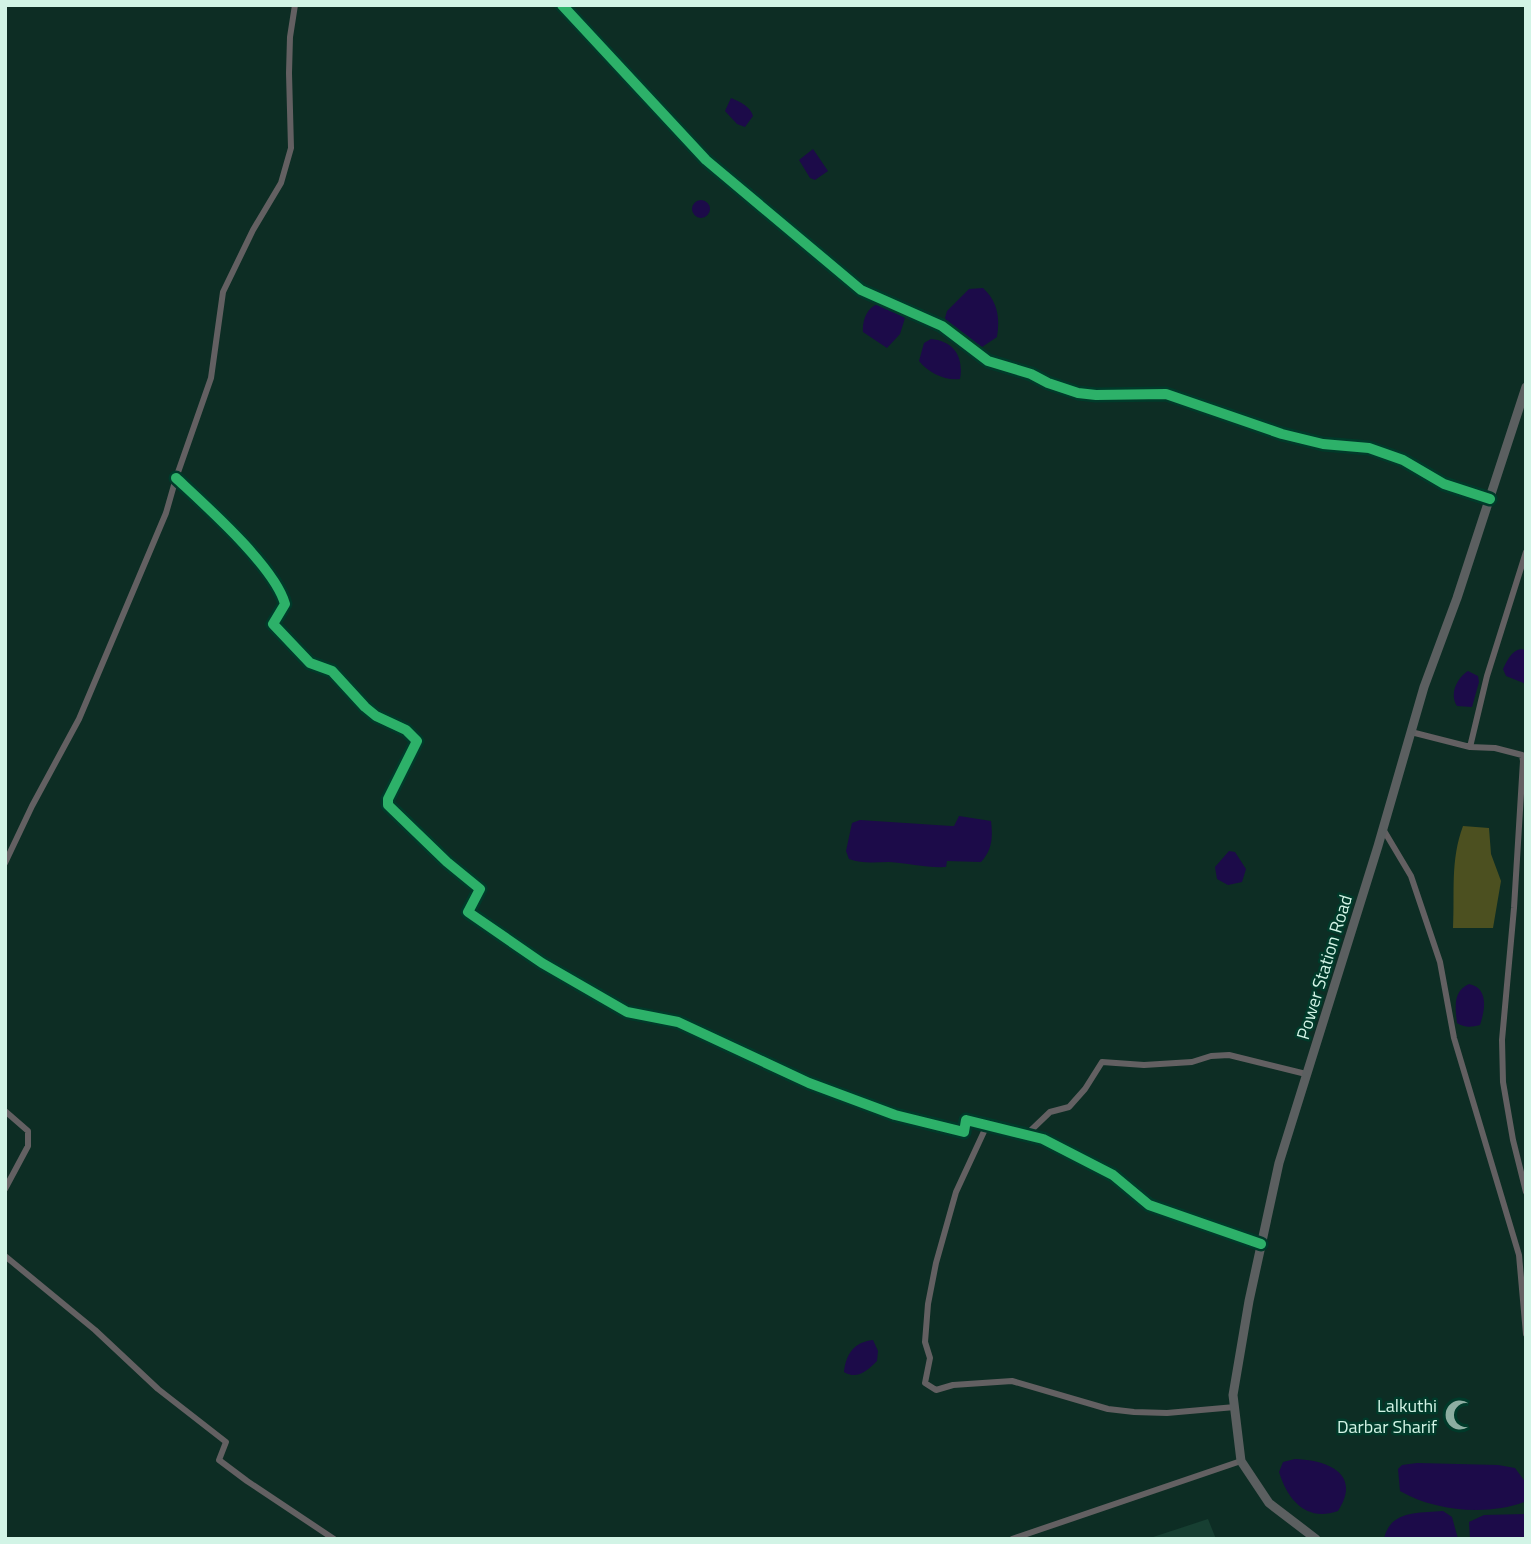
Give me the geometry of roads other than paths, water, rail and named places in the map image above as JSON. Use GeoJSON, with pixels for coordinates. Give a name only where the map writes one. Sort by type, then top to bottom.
{"type":"FeatureCollection","features":[{"type":"Feature","properties":{"kind":"main road","name":"Power Station Road"},"geometry":{"type":"LineString","coordinates":[[1317,1539],[1269,1503],[1241,1461],[1233,1395],[1249,1301],[1279,1164],[1306,1074],[1383,829],[1424,687],[1522,416],[1526,387]]}},
{"type":"Feature","properties":{"kind":"street"},"geometry":{"type":"LineString","coordinates":[[5,863],[79,719],[166,513],[211,379],[223,292],[253,230],[281,183],[291,149],[290,37],[295,5]]}},
{"type":"Feature","properties":{"kind":"street"},"geometry":{"type":"LineString","coordinates":[[562,5],[706,160],[861,290],[942,326],[988,361],[1031,374],[1078,393],[1166,394],[1311,442],[1369,448],[1403,460],[1444,484],[1490,499]]}},
{"type":"Feature","properties":{"kind":"street"},"geometry":{"type":"LineString","coordinates":[[176,478],[230,530],[281,590],[285,604],[274,624],[310,663],[332,671],[365,707],[376,716],[407,730],[417,741],[388,799],[388,805],[447,862],[480,888],[468,912],[542,963],[627,1012],[678,1022],[809,1083],[895,1115],[964,1132],[966,1120],[1043,1139],[1113,1175],[1149,1205],[1261,1244]]}},
{"type":"Feature","properties":{"kind":"street"},"geometry":{"type":"LineString","coordinates":[[1470,747],[1487,676],[1526,552]]}},
{"type":"Feature","properties":{"kind":"street"},"geometry":{"type":"LineString","coordinates":[[1411,732],[1470,747],[1495,748],[1522,755],[1524,761],[1502,1040],[1503,1082],[1526,1192]]}},
{"type":"Feature","properties":{"kind":"street"},"geometry":{"type":"LineString","coordinates":[[1383,829],[1411,876],[1440,962],[1454,1038],[1519,1255],[1526,1334]]}},
{"type":"Feature","properties":{"kind":"street"},"geometry":{"type":"LineString","coordinates":[[1026,1135],[1050,1112],[1069,1107],[1085,1089],[1102,1062],[1144,1065],[1192,1062],[1212,1056],[1229,1055],[1306,1074]]}},
{"type":"Feature","properties":{"kind":"street"},"geometry":{"type":"LineString","coordinates":[[5,1111],[28,1131],[28,1146],[5,1189]]}},
{"type":"Feature","properties":{"kind":"street"},"geometry":{"type":"LineString","coordinates":[[987,1125],[956,1192],[936,1262],[928,1304],[925,1342],[930,1358],[925,1383],[936,1390],[953,1385],[1012,1381],[1086,1403],[1134,1412],[1167,1413],[1235,1407]]}},
{"type":"Feature","properties":{"kind":"street"},"geometry":{"type":"LineString","coordinates":[[5,1256],[95,1329],[159,1389],[226,1442],[219,1460],[334,1539]]}},
{"type":"Feature","properties":{"kind":"street"},"geometry":{"type":"LineString","coordinates":[[1012,1539],[1241,1461]]}},
{"type":"Feature","properties":{"kind":"place","name":"Lalkuthi Darbar Sharif"},"geometry":{"type":"Point","coordinates":[1460,1415]}}]}
